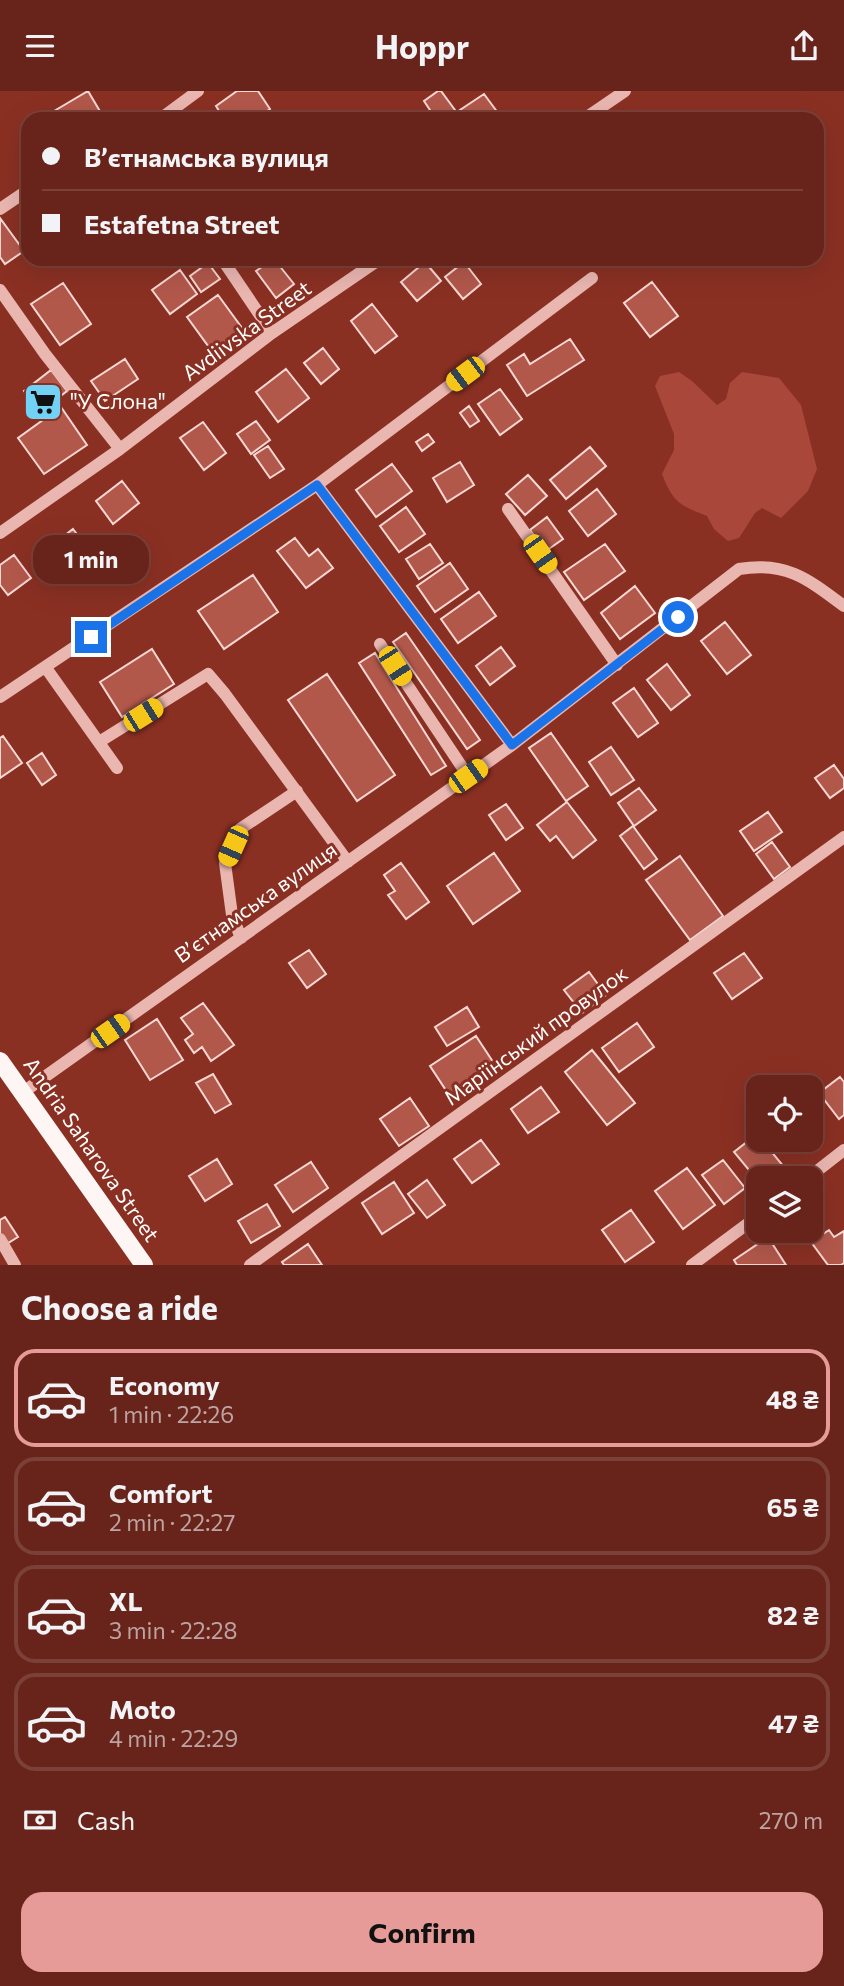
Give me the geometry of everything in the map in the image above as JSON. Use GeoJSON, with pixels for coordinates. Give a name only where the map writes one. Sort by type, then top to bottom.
{"type":"FeatureCollection","features":[{"type":"Feature","properties":{"kind":"main road","name":"Andria Saharova Street"},"geometry":{"type":"LineString","coordinates":[[0,1061],[144,1265]]}},
{"type":"Feature","properties":{"kind":"street"},"geometry":{"type":"LineString","coordinates":[[170,112],[198,91]]}},
{"type":"Feature","properties":{"kind":"street"},"geometry":{"type":"LineString","coordinates":[[594,112],[625,91]]}},
{"type":"Feature","properties":{"kind":"street"},"geometry":{"type":"LineString","coordinates":[[0,209],[21,195]]}},
{"type":"Feature","properties":{"kind":"street"},"geometry":{"type":"LineString","coordinates":[[227,266],[272,333]]}},
{"type":"Feature","properties":{"kind":"street","name":"Avdiivska Street"},"geometry":{"type":"LineString","coordinates":[[0,533],[120,449],[272,333],[370,266]]}},
{"type":"Feature","properties":{"kind":"street"},"geometry":{"type":"LineString","coordinates":[[0,697],[317,485],[592,278]]}},
{"type":"Feature","properties":{"kind":"street"},"geometry":{"type":"LineString","coordinates":[[0,290],[120,449]]}},
{"type":"Feature","properties":{"kind":"street"},"geometry":{"type":"LineString","coordinates":[[317,485],[512,745]]}},
{"type":"Feature","properties":{"kind":"street"},"geometry":{"type":"LineString","coordinates":[[508,509],[617,665]]}},
{"type":"Feature","properties":{"kind":"street","name":"Вʼєтнамська вулиця"},"geometry":{"type":"LineString","coordinates":[[22,1093],[512,745],[739,569],[759,565],[794,572],[844,606]]}},
{"type":"Feature","properties":{"kind":"street"},"geometry":{"type":"LineString","coordinates":[[380,644],[468,776]]}},
{"type":"Feature","properties":{"kind":"street"},"geometry":{"type":"LineString","coordinates":[[46,668],[117,768]]}},
{"type":"Feature","properties":{"kind":"street"},"geometry":{"type":"LineString","coordinates":[[99,743],[208,674],[348,862]]}},
{"type":"Feature","properties":{"kind":"street"},"geometry":{"type":"LineString","coordinates":[[241,938],[232,915],[225,863],[240,829],[297,791]]}},
{"type":"Feature","properties":{"kind":"street","name":"Маріїнський провулок"},"geometry":{"type":"LineString","coordinates":[[250,1265],[844,837]]}},
{"type":"Feature","properties":{"kind":"street"},"geometry":{"type":"LineString","coordinates":[[823,1166],[844,1150]]}},
{"type":"Feature","properties":{"kind":"street"},"geometry":{"type":"LineString","coordinates":[[692,1265],[746,1225]]}},
{"type":"Feature","properties":{"kind":"street"},"geometry":{"type":"LineString","coordinates":[[0,1239],[15,1265]]}},
{"type":"Feature","properties":{"kind":"shaded area"},"geometry":{"type":"Polygon","coordinates":[[[679,372],[717,405],[726,399],[730,383],[742,372],[779,378],[801,405],[817,469],[808,491],[781,518],[762,508],[755,513],[739,538],[728,541],[714,529],[707,516],[683,505],[674,497],[662,474],[674,450],[674,434],[655,386],[660,376],[679,372]]]}},
{"type":"Feature","properties":{"kind":"building"},"geometry":{"type":"Polygon","coordinates":[[[88,91],[100,112],[52,112],[88,91]]]}},
{"type":"Feature","properties":{"kind":"building"},"geometry":{"type":"Polygon","coordinates":[[[237,91],[258,91],[270,109],[266,112],[220,112],[216,106],[237,91]]]}},
{"type":"Feature","properties":{"kind":"building"},"geometry":{"type":"Polygon","coordinates":[[[441,91],[455,110],[431,112],[424,101],[441,91]]]}},
{"type":"Feature","properties":{"kind":"building"},"geometry":{"type":"Polygon","coordinates":[[[484,94],[497,112],[462,112],[460,110],[484,94]]]}},
{"type":"Feature","properties":{"kind":"building"},"geometry":{"type":"Polygon","coordinates":[[[0,218],[21,247],[21,253],[5,264],[0,257],[0,218]]]}},
{"type":"Feature","properties":{"kind":"building"},"geometry":{"type":"Polygon","coordinates":[[[204,266],[210,266],[220,279],[201,292],[190,276],[204,266]]]}},
{"type":"Feature","properties":{"kind":"building"},"geometry":{"type":"Polygon","coordinates":[[[264,266],[280,266],[294,284],[276,298],[256,271],[264,266]]]}},
{"type":"Feature","properties":{"kind":"building"},"geometry":{"type":"Polygon","coordinates":[[[420,266],[428,266],[441,281],[417,301],[401,282],[420,266]]]}},
{"type":"Feature","properties":{"kind":"building"},"geometry":{"type":"Polygon","coordinates":[[[459,266],[467,266],[481,284],[463,299],[445,277],[459,266]]]}},
{"type":"Feature","properties":{"kind":"building"},"geometry":{"type":"Polygon","coordinates":[[[180,270],[197,294],[170,314],[152,290],[180,270]]]}},
{"type":"Feature","properties":{"kind":"building"},"geometry":{"type":"Polygon","coordinates":[[[652,282],[678,316],[650,337],[624,303],[652,282]]]}},
{"type":"Feature","properties":{"kind":"building"},"geometry":{"type":"Polygon","coordinates":[[[63,283],[91,324],[60,345],[31,304],[63,283]]]}},
{"type":"Feature","properties":{"kind":"building"},"geometry":{"type":"Polygon","coordinates":[[[218,295],[245,332],[214,354],[187,317],[218,295]]]}},
{"type":"Feature","properties":{"kind":"building"},"geometry":{"type":"Polygon","coordinates":[[[372,304],[397,336],[375,353],[351,321],[372,304]]]}},
{"type":"Feature","properties":{"kind":"building"},"geometry":{"type":"Polygon","coordinates":[[[570,339],[584,360],[527,396],[507,365],[524,354],[530,364],[570,339]]]}},
{"type":"Feature","properties":{"kind":"building"},"geometry":{"type":"Polygon","coordinates":[[[323,348],[339,369],[321,384],[304,363],[323,348]]]}},
{"type":"Feature","properties":{"kind":"building"},"geometry":{"type":"Polygon","coordinates":[[[125,359],[138,379],[105,401],[91,381],[125,359]]]}},
{"type":"Feature","properties":{"kind":"building"},"geometry":{"type":"Polygon","coordinates":[[[286,369],[309,398],[278,422],[256,392],[286,369]]]}},
{"type":"Feature","properties":{"kind":"building","name":"\"У Слона\""},"geometry":{"type":"Polygon","coordinates":[[[51,370],[67,391],[40,412],[24,391],[51,370]]]}},
{"type":"Feature","properties":{"kind":"building"},"geometry":{"type":"Polygon","coordinates":[[[500,389],[522,419],[500,435],[478,404],[500,389]]]}},
{"type":"Feature","properties":{"kind":"building"},"geometry":{"type":"Polygon","coordinates":[[[469,406],[479,421],[470,427],[460,413],[469,406]]]}},
{"type":"Feature","properties":{"kind":"building"},"geometry":{"type":"Polygon","coordinates":[[[61,407],[87,445],[44,474],[18,438],[61,407]]]}},
{"type":"Feature","properties":{"kind":"building"},"geometry":{"type":"Polygon","coordinates":[[[256,421],[270,440],[251,454],[237,434],[256,421]]]}},
{"type":"Feature","properties":{"kind":"building"},"geometry":{"type":"Polygon","coordinates":[[[203,422],[226,453],[204,470],[180,438],[203,422]]]}},
{"type":"Feature","properties":{"kind":"building"},"geometry":{"type":"Polygon","coordinates":[[[428,434],[434,442],[422,451],[416,442],[428,434]]]}},
{"type":"Feature","properties":{"kind":"building"},"geometry":{"type":"Polygon","coordinates":[[[268,446],[284,469],[270,478],[254,455],[268,446]]]}},
{"type":"Feature","properties":{"kind":"building"},"geometry":{"type":"Polygon","coordinates":[[[590,447],[606,466],[566,499],[550,480],[590,447]]]}},
{"type":"Feature","properties":{"kind":"building"},"geometry":{"type":"Polygon","coordinates":[[[460,462],[474,485],[447,502],[433,478],[460,462]]]}},
{"type":"Feature","properties":{"kind":"building"},"geometry":{"type":"Polygon","coordinates":[[[392,464],[412,491],[376,517],[356,490],[392,464]]]}},
{"type":"Feature","properties":{"kind":"building"},"geometry":{"type":"Polygon","coordinates":[[[528,475],[547,496],[525,515],[506,494],[528,475]]]}},
{"type":"Feature","properties":{"kind":"building"},"geometry":{"type":"Polygon","coordinates":[[[122,481],[139,503],[113,524],[96,501],[122,481]]]}},
{"type":"Feature","properties":{"kind":"building"},"geometry":{"type":"Polygon","coordinates":[[[597,489],[616,514],[588,536],[569,511],[597,489]]]}},
{"type":"Feature","properties":{"kind":"building"},"geometry":{"type":"Polygon","coordinates":[[[406,507],[425,534],[399,552],[380,526],[406,507]]]}},
{"type":"Feature","properties":{"kind":"building"},"geometry":{"type":"Polygon","coordinates":[[[547,517],[563,539],[546,551],[530,530],[547,517]]]}},
{"type":"Feature","properties":{"kind":"building"},"geometry":{"type":"Polygon","coordinates":[[[73,529],[90,551],[67,569],[50,547],[73,529]]]}},
{"type":"Feature","properties":{"kind":"building"},"geometry":{"type":"Polygon","coordinates":[[[295,538],[309,556],[318,549],[333,568],[306,588],[277,551],[295,538]]]}},
{"type":"Feature","properties":{"kind":"building"},"geometry":{"type":"Polygon","coordinates":[[[430,544],[443,563],[419,579],[406,559],[430,544]]]}},
{"type":"Feature","properties":{"kind":"building"},"geometry":{"type":"Polygon","coordinates":[[[605,544],[625,571],[584,600],[564,572],[605,544]]]}},
{"type":"Feature","properties":{"kind":"building"},"geometry":{"type":"Polygon","coordinates":[[[14,555],[31,578],[8,595],[0,585],[0,565],[14,555]]]}},
{"type":"Feature","properties":{"kind":"building"},"geometry":{"type":"Polygon","coordinates":[[[450,563],[468,589],[435,612],[417,586],[450,563]]]}},
{"type":"Feature","properties":{"kind":"building"},"geometry":{"type":"Polygon","coordinates":[[[253,575],[278,612],[224,649],[198,611],[253,575]]]}},
{"type":"Feature","properties":{"kind":"building"},"geometry":{"type":"Polygon","coordinates":[[[635,586],[655,613],[620,639],[601,613],[635,586]]]}},
{"type":"Feature","properties":{"kind":"building"},"geometry":{"type":"Polygon","coordinates":[[[479,592],[496,616],[458,643],[441,619],[479,592]]]}},
{"type":"Feature","properties":{"kind":"building"},"geometry":{"type":"Polygon","coordinates":[[[725,622],[751,655],[727,674],[701,641],[725,622]]]}},
{"type":"Feature","properties":{"kind":"building"},"geometry":{"type":"Polygon","coordinates":[[[406,633],[480,740],[467,749],[393,642],[406,633]]]}},
{"type":"Feature","properties":{"kind":"building"},"geometry":{"type":"Polygon","coordinates":[[[501,647],[515,666],[490,685],[476,666],[501,647]]]}},
{"type":"Feature","properties":{"kind":"building"},"geometry":{"type":"Polygon","coordinates":[[[152,649],[174,684],[122,717],[100,682],[152,649]]]}},
{"type":"Feature","properties":{"kind":"building"},"geometry":{"type":"Polygon","coordinates":[[[375,653],[446,766],[431,775],[359,663],[375,653]]]}},
{"type":"Feature","properties":{"kind":"building"},"geometry":{"type":"Polygon","coordinates":[[[667,664],[690,695],[671,710],[647,680],[667,664]]]}},
{"type":"Feature","properties":{"kind":"building"},"geometry":{"type":"Polygon","coordinates":[[[327,674],[395,775],[357,801],[288,700],[327,674]]]}},
{"type":"Feature","properties":{"kind":"building"},"geometry":{"type":"Polygon","coordinates":[[[634,688],[658,723],[638,737],[613,703],[634,688]]]}},
{"type":"Feature","properties":{"kind":"building"},"geometry":{"type":"Polygon","coordinates":[[[551,733],[588,786],[566,801],[529,748],[551,733]]]}},
{"type":"Feature","properties":{"kind":"building"},"geometry":{"type":"Polygon","coordinates":[[[3,736],[22,763],[0,778],[0,738],[3,736]]]}},
{"type":"Feature","properties":{"kind":"building"},"geometry":{"type":"Polygon","coordinates":[[[611,747],[634,780],[611,795],[589,762],[611,747]]]}},
{"type":"Feature","properties":{"kind":"building"},"geometry":{"type":"Polygon","coordinates":[[[42,753],[56,775],[42,785],[27,763],[42,753]]]}},
{"type":"Feature","properties":{"kind":"building"},"geometry":{"type":"Polygon","coordinates":[[[834,765],[844,779],[844,788],[830,798],[815,778],[834,765]]]}},
{"type":"Feature","properties":{"kind":"building"},"geometry":{"type":"Polygon","coordinates":[[[639,788],[656,810],[634,826],[618,803],[639,788]]]}},
{"type":"Feature","properties":{"kind":"building"},"geometry":{"type":"Polygon","coordinates":[[[567,802],[596,840],[573,858],[556,836],[550,841],[537,825],[567,802]]]}},
{"type":"Feature","properties":{"kind":"building"},"geometry":{"type":"Polygon","coordinates":[[[506,804],[523,828],[506,840],[489,815],[506,804]]]}},
{"type":"Feature","properties":{"kind":"building"},"geometry":{"type":"Polygon","coordinates":[[[768,812],[782,832],[754,851],[740,831],[768,812]]]}},
{"type":"Feature","properties":{"kind":"building"},"geometry":{"type":"Polygon","coordinates":[[[633,826],[657,859],[644,869],[620,836],[633,826]]]}},
{"type":"Feature","properties":{"kind":"building"},"geometry":{"type":"Polygon","coordinates":[[[772,842],[790,867],[774,879],[756,854],[772,842]]]}},
{"type":"Feature","properties":{"kind":"building"},"geometry":{"type":"Polygon","coordinates":[[[494,853],[520,891],[473,924],[447,886],[494,853]]]}},
{"type":"Feature","properties":{"kind":"building"},"geometry":{"type":"Polygon","coordinates":[[[680,856],[723,916],[690,940],[646,880],[680,856]]]}},
{"type":"Feature","properties":{"kind":"building"},"geometry":{"type":"Polygon","coordinates":[[[401,863],[429,902],[406,919],[388,895],[395,891],[384,875],[401,863]]]}},
{"type":"Feature","properties":{"kind":"building"},"geometry":{"type":"Polygon","coordinates":[[[309,950],[326,974],[307,988],[289,963],[309,950]]]}},
{"type":"Feature","properties":{"kind":"building"},"geometry":{"type":"Polygon","coordinates":[[[744,953],[762,978],[732,999],[714,973],[744,953]]]}},
{"type":"Feature","properties":{"kind":"building"},"geometry":{"type":"Polygon","coordinates":[[[589,972],[606,995],[582,1013],[564,990],[589,972]]]}},
{"type":"Feature","properties":{"kind":"building"},"geometry":{"type":"Polygon","coordinates":[[[203,1003],[234,1045],[211,1061],[202,1047],[194,1053],[185,1040],[193,1034],[181,1018],[203,1003]]]}},
{"type":"Feature","properties":{"kind":"building"},"geometry":{"type":"Polygon","coordinates":[[[467,1007],[479,1027],[447,1046],[435,1027],[467,1007]]]}},
{"type":"Feature","properties":{"kind":"building"},"geometry":{"type":"Polygon","coordinates":[[[157,1019],[183,1060],[150,1080],[125,1040],[157,1019]]]}},
{"type":"Feature","properties":{"kind":"building"},"geometry":{"type":"Polygon","coordinates":[[[637,1023],[654,1047],[619,1072],[602,1048],[637,1023]]]}},
{"type":"Feature","properties":{"kind":"building"},"geometry":{"type":"Polygon","coordinates":[[[476,1036],[499,1071],[453,1101],[430,1066],[476,1036]]]}},
{"type":"Feature","properties":{"kind":"building"},"geometry":{"type":"Polygon","coordinates":[[[592,1050],[635,1103],[607,1125],[565,1072],[592,1050]]]}},
{"type":"Feature","properties":{"kind":"building"},"geometry":{"type":"Polygon","coordinates":[[[213,1074],[231,1104],[215,1113],[196,1083],[213,1074]]]}},
{"type":"Feature","properties":{"kind":"building"},"geometry":{"type":"Polygon","coordinates":[[[840,1077],[844,1082],[844,1115],[839,1119],[823,1098],[823,1090],[840,1077]]]}},
{"type":"Feature","properties":{"kind":"building"},"geometry":{"type":"Polygon","coordinates":[[[541,1087],[559,1112],[528,1133],[511,1109],[541,1087]]]}},
{"type":"Feature","properties":{"kind":"building"},"geometry":{"type":"Polygon","coordinates":[[[410,1098],[429,1126],[399,1146],[380,1119],[410,1098]]]}},
{"type":"Feature","properties":{"kind":"building"},"geometry":{"type":"Polygon","coordinates":[[[481,1140],[499,1164],[472,1183],[454,1159],[481,1140]]]}},
{"type":"Feature","properties":{"kind":"building"},"geometry":{"type":"Polygon","coordinates":[[[746,1143],[746,1152],[772,1152],[783,1166],[746,1166],[734,1152],[746,1143]]]}},
{"type":"Feature","properties":{"kind":"building"},"geometry":{"type":"Polygon","coordinates":[[[217,1159],[232,1184],[205,1201],[189,1176],[217,1159]]]}},
{"type":"Feature","properties":{"kind":"building"},"geometry":{"type":"Polygon","coordinates":[[[723,1160],[745,1188],[724,1204],[702,1175],[723,1160]]]}},
{"type":"Feature","properties":{"kind":"building"},"geometry":{"type":"Polygon","coordinates":[[[311,1162],[328,1188],[293,1212],[275,1185],[311,1162]]]}},
{"type":"Feature","properties":{"kind":"building"},"geometry":{"type":"Polygon","coordinates":[[[687,1168],[715,1205],[683,1229],[655,1191],[687,1168]]]}},
{"type":"Feature","properties":{"kind":"building"},"geometry":{"type":"Polygon","coordinates":[[[427,1180],[445,1205],[427,1218],[408,1194],[427,1180]]]}},
{"type":"Feature","properties":{"kind":"building"},"geometry":{"type":"Polygon","coordinates":[[[394,1182],[414,1213],[382,1234],[362,1203],[394,1182]]]}},
{"type":"Feature","properties":{"kind":"building"},"geometry":{"type":"Polygon","coordinates":[[[267,1204],[280,1226],[251,1243],[238,1221],[267,1204]]]}},
{"type":"Feature","properties":{"kind":"building"},"geometry":{"type":"Polygon","coordinates":[[[631,1210],[654,1242],[625,1262],[602,1230],[631,1210]]]}},
{"type":"Feature","properties":{"kind":"building"},"geometry":{"type":"Polygon","coordinates":[[[5,1217],[18,1237],[0,1248],[0,1220],[5,1217]]]}},
{"type":"Feature","properties":{"kind":"building"},"geometry":{"type":"Polygon","coordinates":[[[829,1230],[834,1237],[844,1231],[844,1263],[841,1265],[828,1265],[812,1243],[823,1243],[823,1234],[829,1230]]]}},
{"type":"Feature","properties":{"kind":"building"},"geometry":{"type":"Polygon","coordinates":[[[759,1243],[772,1243],[786,1265],[737,1265],[734,1260],[759,1243]]]}},
{"type":"Feature","properties":{"kind":"building"},"geometry":{"type":"Polygon","coordinates":[[[308,1244],[322,1265],[284,1265],[282,1262],[308,1244]]]}},
{"type":"Feature","properties":{"kind":"place","name":"\"У Слона\""},"geometry":{"type":"Point","coordinates":[43,402]}},
{"type":"Feature","properties":{"kind":"route"},"geometry":{"type":"LineString","coordinates":[[91,637],[317,485],[512,745],[678,617]]}}]}
